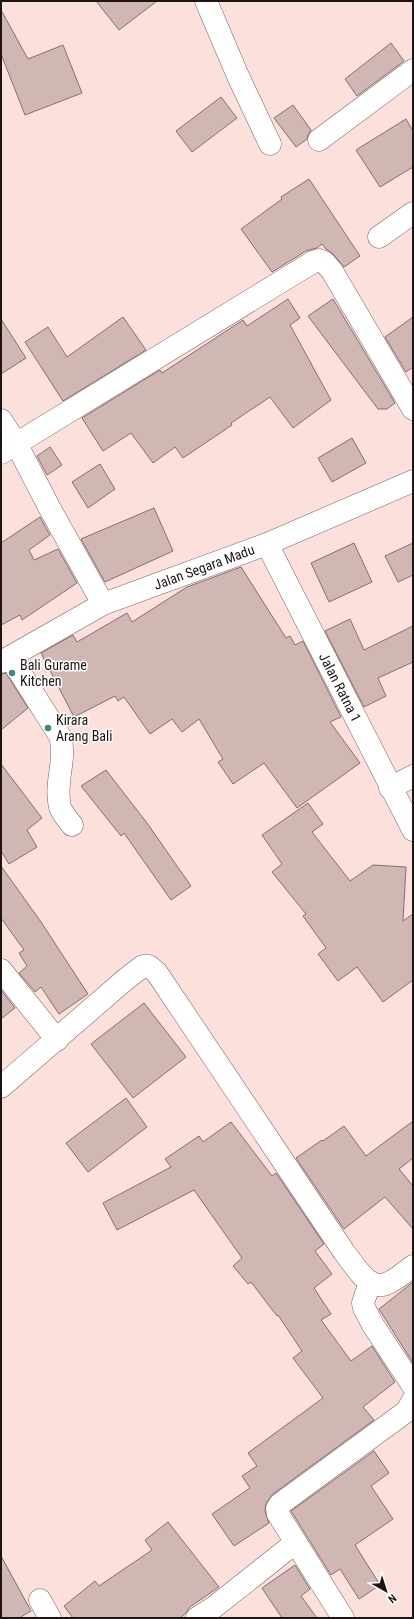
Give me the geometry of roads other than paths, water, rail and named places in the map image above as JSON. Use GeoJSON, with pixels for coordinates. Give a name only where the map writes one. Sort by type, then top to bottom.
{"type":"FeatureCollection","features":[{"type":"Feature","properties":{"kind":"street"},"geometry":{"type":"LineString","coordinates":[[206,1],[238,76],[270,144]]}},
{"type":"Feature","properties":{"kind":"street"},"geometry":{"type":"LineString","coordinates":[[319,140],[413,70]]}},
{"type":"Feature","properties":{"kind":"street"},"geometry":{"type":"LineString","coordinates":[[379,237],[413,213]]}},
{"type":"Feature","properties":{"kind":"street"},"geometry":{"type":"LineString","coordinates":[[8,448],[313,262],[319,260],[324,262],[332,271],[413,409]]}},
{"type":"Feature","properties":{"kind":"street"},"geometry":{"type":"LineString","coordinates":[[1,420],[8,448],[49,507],[103,604]]}},
{"type":"Feature","properties":{"kind":"street","name":"Jalan Segara Madu"},"geometry":{"type":"LineString","coordinates":[[5,660],[103,604],[267,544],[413,481]]}},
{"type":"Feature","properties":{"kind":"street","name":"Jalan Ratna 1"},"geometry":{"type":"LineString","coordinates":[[267,544],[390,788],[413,830]]}},
{"type":"Feature","properties":{"kind":"street"},"geometry":{"type":"LineString","coordinates":[[5,660],[60,736],[62,752],[58,794],[60,808],[72,825]]}},
{"type":"Feature","properties":{"kind":"street"},"geometry":{"type":"LineString","coordinates":[[390,788],[413,776]]}},
{"type":"Feature","properties":{"kind":"street"},"geometry":{"type":"LineString","coordinates":[[1,1087],[140,968],[145,966],[153,969],[344,1252],[363,1276],[375,1285],[385,1284],[413,1266]]}},
{"type":"Feature","properties":{"kind":"street"},"geometry":{"type":"LineString","coordinates":[[1,970],[57,1040]]}},
{"type":"Feature","properties":{"kind":"street"},"geometry":{"type":"LineString","coordinates":[[370,1282],[363,1302],[364,1308],[373,1325],[413,1386]]}},
{"type":"Feature","properties":{"kind":"street"},"geometry":{"type":"LineString","coordinates":[[343,1618],[295,1543],[278,1514],[277,1509],[280,1504],[407,1411],[413,1400]]}},
{"type":"Feature","properties":{"kind":"street"},"geometry":{"type":"LineString","coordinates":[[210,1615],[295,1543]]}},
{"type":"Feature","properties":{"kind":"place","name":"Bali Gurame Kitchen"},"geometry":{"type":"Point","coordinates":[12,673]}},
{"type":"Feature","properties":{"kind":"place","name":"Kirara Arang Bali"},"geometry":{"type":"Point","coordinates":[48,728]}}]}
